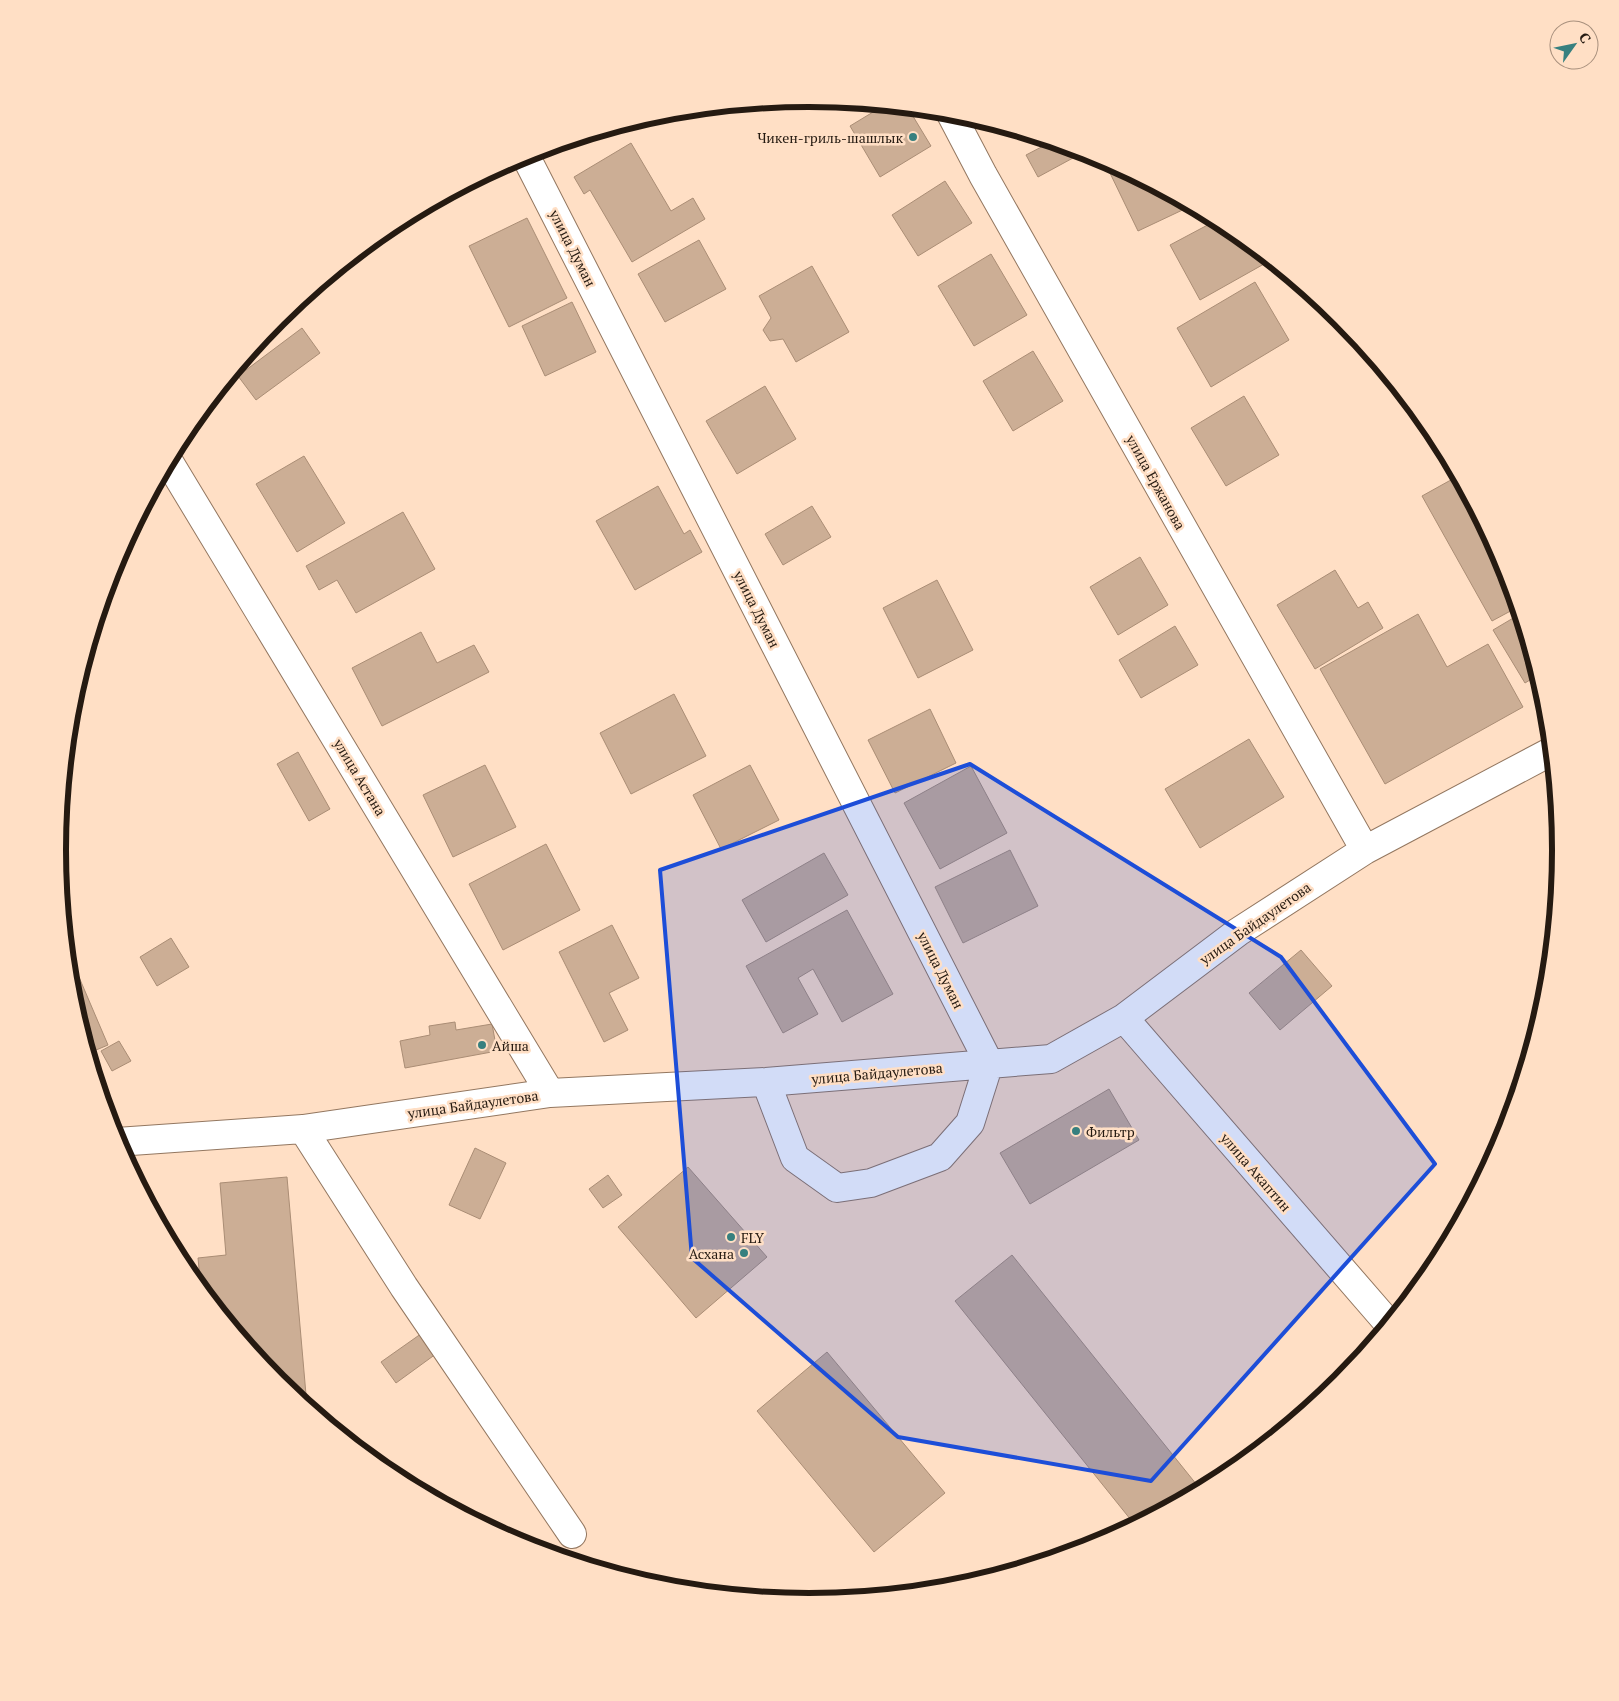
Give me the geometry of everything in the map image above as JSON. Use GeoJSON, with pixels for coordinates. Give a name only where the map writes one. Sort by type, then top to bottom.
{"type":"FeatureCollection","features":[{"type":"Feature","properties":{"kind":"street","name":"улица Ержанова"},"geometry":{"type":"LineString","coordinates":[[955,122],[1364,850]]}},
{"type":"Feature","properties":{"kind":"street","name":"улица Думан"},"geometry":{"type":"LineString","coordinates":[[529,163],[989,1063]]}},
{"type":"Feature","properties":{"kind":"street","name":"улица Астана"},"geometry":{"type":"LineString","coordinates":[[173,468],[550,1093]]}},
{"type":"Feature","properties":{"kind":"street","name":"улица Байдаулетова"},"geometry":{"type":"LineString","coordinates":[[126,1141],[303,1129],[550,1093],[766,1082],[1052,1059],[1124,1018],[1238,932],[1364,850],[1546,754]]}},
{"type":"Feature","properties":{"kind":"street","name":"улица Акаптин"},"geometry":{"type":"LineString","coordinates":[[1124,1018],[1385,1320]]}},
{"type":"Feature","properties":{"kind":"street"},"geometry":{"type":"LineString","coordinates":[[766,1082],[795,1158],[837,1188],[871,1183],[940,1157],[970,1123],[989,1063]]}},
{"type":"Feature","properties":{"kind":"street"},"geometry":{"type":"LineString","coordinates":[[303,1129],[410,1295],[572,1534]]}},
{"type":"Feature","properties":{"kind":"highlighted area"},"geometry":{"type":"Polygon","coordinates":[[[970,764],[1281,957],[1435,1164],[1151,1481],[898,1437],[692,1258],[660,870],[970,764]]]}},
{"type":"Feature","properties":{"kind":"building"},"geometry":{"type":"Polygon","coordinates":[[[875,111],[912,115],[931,146],[880,177],[850,126],[875,111]]]}},
{"type":"Feature","properties":{"kind":"building"},"geometry":{"type":"Polygon","coordinates":[[[631,143],[671,211],[693,198],[705,219],[632,262],[590,190],[584,194],[574,177],[631,143]]]}},
{"type":"Feature","properties":{"kind":"building"},"geometry":{"type":"Polygon","coordinates":[[[1044,146],[1075,157],[1038,177],[1026,155],[1044,146]]]}},
{"type":"Feature","properties":{"kind":"building"},"geometry":{"type":"Polygon","coordinates":[[[1109,171],[1138,184],[1184,209],[1138,231],[1109,171]]]}},
{"type":"Feature","properties":{"kind":"building"},"geometry":{"type":"Polygon","coordinates":[[[945,181],[972,223],[918,256],[892,215],[945,181]]]}},
{"type":"Feature","properties":{"kind":"building"},"geometry":{"type":"Polygon","coordinates":[[[527,218],[567,298],[509,327],[469,246],[527,218]]]}},
{"type":"Feature","properties":{"kind":"building"},"geometry":{"type":"Polygon","coordinates":[[[1209,224],[1264,264],[1200,300],[1170,245],[1209,224]]]}},
{"type":"Feature","properties":{"kind":"building"},"geometry":{"type":"Polygon","coordinates":[[[699,240],[726,289],[665,322],[638,274],[699,240]]]}},
{"type":"Feature","properties":{"kind":"building"},"geometry":{"type":"Polygon","coordinates":[[[991,254],[1027,315],[974,346],[938,286],[991,254]]]}},
{"type":"Feature","properties":{"kind":"building"},"geometry":{"type":"Polygon","coordinates":[[[812,266],[849,332],[796,362],[783,339],[770,341],[763,330],[771,318],[759,296],[812,266]]]}},
{"type":"Feature","properties":{"kind":"building"},"geometry":{"type":"Polygon","coordinates":[[[1255,282],[1289,340],[1211,387],[1177,328],[1255,282]]]}},
{"type":"Feature","properties":{"kind":"building"},"geometry":{"type":"Polygon","coordinates":[[[572,302],[596,352],[545,376],[522,326],[572,302]]]}},
{"type":"Feature","properties":{"kind":"building"},"geometry":{"type":"Polygon","coordinates":[[[302,328],[320,353],[256,400],[238,376],[302,328]]]}},
{"type":"Feature","properties":{"kind":"building"},"geometry":{"type":"Polygon","coordinates":[[[1033,351],[1063,401],[1013,431],[983,381],[1033,351]]]}},
{"type":"Feature","properties":{"kind":"building"},"geometry":{"type":"Polygon","coordinates":[[[765,386],[796,439],[737,474],[706,421],[765,386]]]}},
{"type":"Feature","properties":{"kind":"building"},"geometry":{"type":"Polygon","coordinates":[[[1244,396],[1279,455],[1226,486],[1191,428],[1244,396]]]}},
{"type":"Feature","properties":{"kind":"building"},"geometry":{"type":"Polygon","coordinates":[[[304,456],[345,523],[297,552],[256,484],[304,456]]]}},
{"type":"Feature","properties":{"kind":"building"},"geometry":{"type":"Polygon","coordinates":[[[1453,479],[1476,522],[1496,566],[1512,610],[1492,621],[1422,496],[1453,479]]]}},
{"type":"Feature","properties":{"kind":"building"},"geometry":{"type":"Polygon","coordinates":[[[658,486],[684,534],[690,530],[702,552],[635,590],[596,521],[658,486]]]}},
{"type":"Feature","properties":{"kind":"building"},"geometry":{"type":"Polygon","coordinates":[[[812,506],[831,537],[783,565],[765,534],[812,506]]]}},
{"type":"Feature","properties":{"kind":"building"},"geometry":{"type":"Polygon","coordinates":[[[403,512],[435,569],[356,613],[337,580],[319,590],[306,566],[403,512]]]}},
{"type":"Feature","properties":{"kind":"building"},"geometry":{"type":"Polygon","coordinates":[[[1140,557],[1168,605],[1118,635],[1090,587],[1140,557]]]}},
{"type":"Feature","properties":{"kind":"building"},"geometry":{"type":"Polygon","coordinates":[[[1335,570],[1358,608],[1368,602],[1383,628],[1315,669],[1277,605],[1335,570]]]}},
{"type":"Feature","properties":{"kind":"building"},"geometry":{"type":"Polygon","coordinates":[[[937,580],[973,650],[918,678],[883,608],[937,580]]]}},
{"type":"Feature","properties":{"kind":"building"},"geometry":{"type":"Polygon","coordinates":[[[1418,614],[1447,667],[1488,644],[1523,707],[1385,784],[1320,669],[1418,614]]]}},
{"type":"Feature","properties":{"kind":"building"},"geometry":{"type":"Polygon","coordinates":[[[1515,617],[1532,679],[1525,683],[1493,630],[1515,617]]]}},
{"type":"Feature","properties":{"kind":"building"},"geometry":{"type":"Polygon","coordinates":[[[1175,626],[1198,665],[1141,698],[1119,660],[1175,626]]]}},
{"type":"Feature","properties":{"kind":"building"},"geometry":{"type":"Polygon","coordinates":[[[421,632],[437,663],[474,645],[489,672],[382,726],[352,668],[421,632]]]}},
{"type":"Feature","properties":{"kind":"building"},"geometry":{"type":"Polygon","coordinates":[[[674,694],[706,756],[631,794],[600,733],[674,694]]]}},
{"type":"Feature","properties":{"kind":"building"},"geometry":{"type":"Polygon","coordinates":[[[930,709],[956,763],[895,793],[868,740],[930,709]]]}},
{"type":"Feature","properties":{"kind":"building"},"geometry":{"type":"Polygon","coordinates":[[[1249,739],[1284,797],[1200,848],[1165,789],[1249,739]]]}},
{"type":"Feature","properties":{"kind":"building"},"geometry":{"type":"Polygon","coordinates":[[[298,752],[330,809],[309,821],[277,764],[298,752]]]}},
{"type":"Feature","properties":{"kind":"building"},"geometry":{"type":"Polygon","coordinates":[[[485,765],[516,827],[453,857],[423,795],[485,765]]]}},
{"type":"Feature","properties":{"kind":"building"},"geometry":{"type":"Polygon","coordinates":[[[750,765],[779,820],[721,849],[693,795],[750,765]]]}},
{"type":"Feature","properties":{"kind":"building"},"geometry":{"type":"Polygon","coordinates":[[[971,766],[1007,833],[940,869],[904,803],[971,766]]]}},
{"type":"Feature","properties":{"kind":"building"},"geometry":{"type":"Polygon","coordinates":[[[546,844],[580,910],[503,950],[469,884],[546,844]]]}},
{"type":"Feature","properties":{"kind":"building"},"geometry":{"type":"Polygon","coordinates":[[[1010,850],[1038,906],[963,943],[935,887],[1010,850]]]}},
{"type":"Feature","properties":{"kind":"building"},"geometry":{"type":"Polygon","coordinates":[[[824,853],[848,895],[766,942],[742,900],[824,853]]]}},
{"type":"Feature","properties":{"kind":"building"},"geometry":{"type":"Polygon","coordinates":[[[847,910],[893,994],[842,1022],[813,969],[798,978],[818,1014],[783,1033],[746,966],[847,910]]]}},
{"type":"Feature","properties":{"kind":"building"},"geometry":{"type":"Polygon","coordinates":[[[612,925],[639,978],[609,993],[628,1030],[604,1042],[559,952],[612,925]]]}},
{"type":"Feature","properties":{"kind":"building"},"geometry":{"type":"Polygon","coordinates":[[[171,938],[189,967],[157,986],[140,957],[171,938]]]}},
{"type":"Feature","properties":{"kind":"building"},"geometry":{"type":"Polygon","coordinates":[[[1301,950],[1332,986],[1280,1030],[1249,993],[1301,950]]]}},
{"type":"Feature","properties":{"kind":"building"},"geometry":{"type":"Polygon","coordinates":[[[77,973],[108,1045],[94,1051],[77,973]]]}},
{"type":"Feature","properties":{"kind":"building"},"geometry":{"type":"Polygon","coordinates":[[[455,1022],[456,1030],[492,1024],[497,1051],[405,1068],[400,1041],[430,1035],[429,1026],[455,1022]]]}},
{"type":"Feature","properties":{"kind":"building"},"geometry":{"type":"Polygon","coordinates":[[[119,1041],[131,1061],[112,1071],[101,1051],[119,1041]]]}},
{"type":"Feature","properties":{"kind":"building"},"geometry":{"type":"Polygon","coordinates":[[[1109,1089],[1139,1140],[1030,1204],[1000,1153],[1109,1089]]]}},
{"type":"Feature","properties":{"kind":"building"},"geometry":{"type":"Polygon","coordinates":[[[475,1148],[506,1163],[480,1219],[449,1205],[475,1148]]]}},
{"type":"Feature","properties":{"kind":"building"},"geometry":{"type":"Polygon","coordinates":[[[688,1167],[767,1257],[696,1318],[618,1227],[688,1167]]]}},
{"type":"Feature","properties":{"kind":"building"},"geometry":{"type":"Polygon","coordinates":[[[608,1175],[622,1195],[603,1208],[589,1189],[608,1175]]]}},
{"type":"Feature","properties":{"kind":"building"},"geometry":{"type":"Polygon","coordinates":[[[287,1177],[306,1397],[251,1341],[220,1303],[200,1274],[198,1258],[226,1255],[220,1183],[287,1177]]]}},
{"type":"Feature","properties":{"kind":"building"},"geometry":{"type":"Polygon","coordinates":[[[1012,1255],[1196,1484],[1131,1520],[955,1301],[1012,1255]]]}},
{"type":"Feature","properties":{"kind":"building"},"geometry":{"type":"Polygon","coordinates":[[[425,1331],[440,1351],[396,1383],[381,1362],[425,1331]]]}},
{"type":"Feature","properties":{"kind":"building"},"geometry":{"type":"Polygon","coordinates":[[[827,1352],[945,1493],[874,1552],[757,1411],[827,1352]]]}},
{"type":"Feature","properties":{"kind":"place","name":"Чикен-гриль-шашлык"},"geometry":{"type":"Point","coordinates":[913,137]}},
{"type":"Feature","properties":{"kind":"place","name":"Айша"},"geometry":{"type":"Point","coordinates":[482,1045]}},
{"type":"Feature","properties":{"kind":"place","name":"Фильтр"},"geometry":{"type":"Point","coordinates":[1076,1131]}},
{"type":"Feature","properties":{"kind":"place","name":"FLY"},"geometry":{"type":"Point","coordinates":[731,1237]}},
{"type":"Feature","properties":{"kind":"place","name":"Асхана"},"geometry":{"type":"Point","coordinates":[744,1253]}}]}
